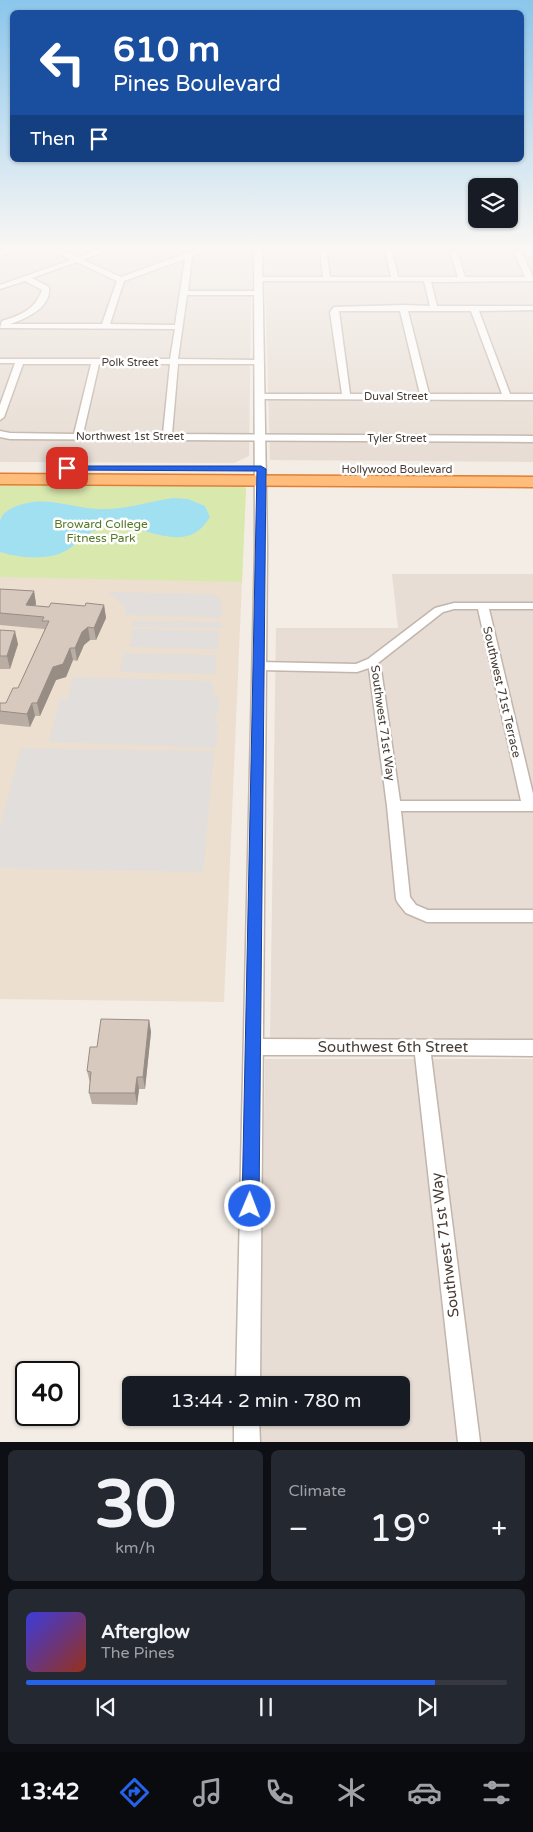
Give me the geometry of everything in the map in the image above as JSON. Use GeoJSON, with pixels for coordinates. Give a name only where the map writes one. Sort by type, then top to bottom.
{"type":"FeatureCollection","features":[{"type":"Feature","properties":{"kind":"highway"},"geometry":{"type":"LineString","coordinates":[[0,467],[262,474]]}},
{"type":"Feature","properties":{"kind":"highway"},"geometry":{"type":"LineString","coordinates":[[490,481],[491,476],[501,473],[533,471]]}},
{"type":"Feature","properties":{"kind":"highway","name":"Hollywood Boulevard"},"geometry":{"type":"LineString","coordinates":[[262,474],[533,471]]}},
{"type":"Feature","properties":{"kind":"highway"},"geometry":{"type":"LineString","coordinates":[[0,479],[262,474]]}},
{"type":"Feature","properties":{"kind":"highway","name":"Hollywood Boulevard"},"geometry":{"type":"LineString","coordinates":[[262,474],[533,482]]}},
{"type":"Feature","properties":{"kind":"street"},"geometry":{"type":"LineString","coordinates":[[0,326],[23,316]]}},
{"type":"Feature","properties":{"kind":"street"},"geometry":{"type":"LineString","coordinates":[[105,327],[109,316]]}},
{"type":"Feature","properties":{"kind":"street"},"geometry":{"type":"LineString","coordinates":[[167,436],[181,316]]}},
{"type":"Feature","properties":{"kind":"street"},"geometry":{"type":"LineString","coordinates":[[248,1376],[262,474],[258,316]]}},
{"type":"Feature","properties":{"kind":"street"},"geometry":{"type":"LineString","coordinates":[[335,316],[346,396]]}},
{"type":"Feature","properties":{"kind":"street"},"geometry":{"type":"LineString","coordinates":[[405,316],[425,396]]}},
{"type":"Feature","properties":{"kind":"street"},"geometry":{"type":"LineString","coordinates":[[477,316],[507,397]]}},
{"type":"Feature","properties":{"kind":"street"},"geometry":{"type":"LineString","coordinates":[[0,326],[179,327]]}},
{"type":"Feature","properties":{"kind":"street","name":"Polk Street"},"geometry":{"type":"LineString","coordinates":[[0,361],[259,362]]}},
{"type":"Feature","properties":{"kind":"street"},"geometry":{"type":"LineString","coordinates":[[0,417],[3,399],[20,361]]}},
{"type":"Feature","properties":{"kind":"street"},"geometry":{"type":"LineString","coordinates":[[78,436],[96,362]]}},
{"type":"Feature","properties":{"kind":"street","name":"Duval Street"},"geometry":{"type":"LineString","coordinates":[[259,397],[533,397]]}},
{"type":"Feature","properties":{"kind":"street","name":"Northwest 1st Street"},"geometry":{"type":"LineString","coordinates":[[0,434],[260,438]]}},
{"type":"Feature","properties":{"kind":"street","name":"Tyler Street"},"geometry":{"type":"LineString","coordinates":[[260,438],[533,439]]}},
{"type":"Feature","properties":{"kind":"street","name":"Southwest 71st Way"},"geometry":{"type":"LineString","coordinates":[[533,606],[454,606],[439,610],[372,662],[375,669],[394,806],[403,899],[411,910],[427,916],[533,916]]}},
{"type":"Feature","properties":{"kind":"street","name":"Southwest 71st Terrace"},"geometry":{"type":"LineString","coordinates":[[483,607],[531,806]]}},
{"type":"Feature","properties":{"kind":"street"},"geometry":{"type":"LineString","coordinates":[[259,666],[357,668],[372,662]]}},
{"type":"Feature","properties":{"kind":"street"},"geometry":{"type":"LineString","coordinates":[[394,806],[531,806]]}},
{"type":"Feature","properties":{"kind":"street","name":"Southwest 6th Street"},"geometry":{"type":"LineString","coordinates":[[252,1047],[533,1048]]}},
{"type":"Feature","properties":{"kind":"street","name":"Southwest 71st Way"},"geometry":{"type":"LineString","coordinates":[[422,1048],[469,1442]]}},
{"type":"Feature","properties":{"kind":"street"},"geometry":{"type":"LineString","coordinates":[[247,1426],[247,1442]]}},
{"type":"Feature","properties":{"kind":"shaded area"},"geometry":{"type":"Polygon","coordinates":[[[0,316],[251,316],[249,456],[234,463],[0,462],[0,316]]]}},
{"type":"Feature","properties":{"kind":"shaded area"},"geometry":{"type":"Polygon","coordinates":[[[266,316],[533,316],[533,462],[270,460],[266,316]]]}},
{"type":"Feature","properties":{"kind":"shaded area"},"geometry":{"type":"Polygon","coordinates":[[[0,483],[239,485],[246,488],[224,1002],[0,999],[0,483]]]}},
{"type":"Feature","properties":{"kind":"shaded area"},"geometry":{"type":"Polygon","coordinates":[[[392,574],[533,574],[533,1039],[270,1039],[276,628],[398,628],[392,574]]]}},
{"type":"Feature","properties":{"kind":"shaded area"},"geometry":{"type":"Polygon","coordinates":[[[108,592],[212,594],[222,601],[221,618],[124,615],[126,608],[108,592]]]}},
{"type":"Feature","properties":{"kind":"shaded area"},"geometry":{"type":"Polygon","coordinates":[[[132,621],[221,622],[221,628],[131,627],[132,621]]]}},
{"type":"Feature","properties":{"kind":"shaded area"},"geometry":{"type":"Polygon","coordinates":[[[133,629],[220,631],[217,649],[130,647],[133,629]]]}},
{"type":"Feature","properties":{"kind":"shaded area"},"geometry":{"type":"Polygon","coordinates":[[[124,653],[217,655],[215,674],[120,672],[124,653]]]}},
{"type":"Feature","properties":{"kind":"shaded area"},"geometry":{"type":"Polygon","coordinates":[[[73,677],[212,681],[214,696],[219,696],[218,713],[215,716],[215,723],[218,725],[217,743],[213,748],[49,742],[60,699],[68,699],[73,677]]]}},
{"type":"Feature","properties":{"kind":"shaded area"},"geometry":{"type":"Polygon","coordinates":[[[21,748],[214,751],[203,872],[0,868],[0,826],[21,748]]]}},
{"type":"Feature","properties":{"kind":"shaded area"},"geometry":{"type":"Polygon","coordinates":[[[265,1059],[533,1059],[533,1442],[259,1442],[260,1426],[410,1426],[410,1376],[260,1376],[265,1059]]]}},
{"type":"Feature","properties":{"kind":"green space","name":"Broward College Fitness Park"},"geometry":{"type":"Polygon","coordinates":[[[0,483],[238,485],[246,488],[242,582],[0,577],[0,483]]]}},
{"type":"Feature","properties":{"kind":"water"},"geometry":{"type":"Polygon","coordinates":[[[173,498],[188,499],[205,506],[210,517],[200,529],[189,536],[164,536],[123,526],[109,526],[97,529],[67,550],[52,556],[25,557],[0,552],[1,517],[10,509],[25,504],[49,502],[96,509],[109,509],[173,498]]]}},
{"type":"Feature","properties":{"kind":"building"},"geometry":{"type":"Polygon","coordinates":[[[0,589],[34,591],[26,605],[49,607],[51,603],[85,606],[86,603],[104,605],[94,628],[88,627],[82,632],[75,648],[70,648],[63,664],[53,667],[37,703],[32,703],[27,714],[0,711],[0,703],[6,703],[13,688],[18,688],[49,621],[42,621],[44,617],[0,613],[0,589]]]}},
{"type":"Feature","properties":{"kind":"building"},"geometry":{"type":"Polygon","coordinates":[[[0,630],[15,631],[7,656],[0,656],[0,630]]]}},
{"type":"Feature","properties":{"kind":"building"},"geometry":{"type":"Polygon","coordinates":[[[101,1019],[149,1020],[143,1077],[137,1077],[135,1093],[89,1093],[91,1072],[87,1071],[90,1047],[97,1047],[101,1019]]]}},
{"type":"Feature","properties":{"kind":"route"},"geometry":{"type":"LineString","coordinates":[[67,468],[261,469],[262,547],[250,1206]]}}]}
